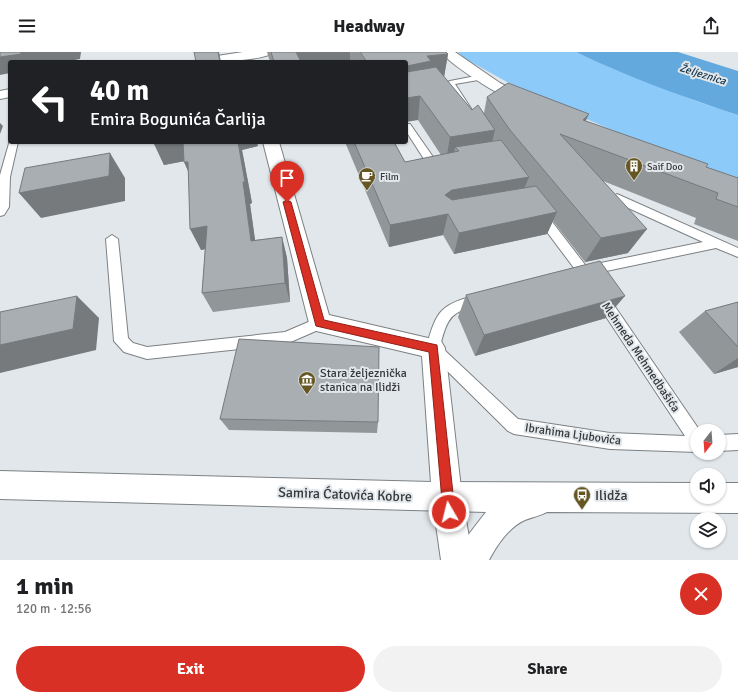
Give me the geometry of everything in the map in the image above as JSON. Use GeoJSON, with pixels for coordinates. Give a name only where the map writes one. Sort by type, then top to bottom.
{"type":"FeatureCollection","features":[{"type":"Feature","properties":{"kind":"street"},"geometry":{"type":"LineString","coordinates":[[218,60],[267,52]]}},
{"type":"Feature","properties":{"kind":"street"},"geometry":{"type":"LineString","coordinates":[[447,52],[505,93],[541,109]]}},
{"type":"Feature","properties":{"kind":"street"},"geometry":{"type":"LineString","coordinates":[[272,144],[320,323],[433,348],[447,497],[457,560]]}},
{"type":"Feature","properties":{"kind":"street","name":"Samira Ćatovića Kobre"},"geometry":{"type":"LineString","coordinates":[[0,485],[447,497],[738,498]]}},
{"type":"Feature","properties":{"kind":"street"},"geometry":{"type":"LineString","coordinates":[[472,560],[481,542],[493,525],[515,509],[550,498]]}},
{"type":"Feature","properties":{"kind":"lane"},"geometry":{"type":"LineString","coordinates":[[474,119],[447,84],[481,77]]}},
{"type":"Feature","properties":{"kind":"lane"},"geometry":{"type":"LineString","coordinates":[[408,128],[435,168],[451,165]]}},
{"type":"Feature","properties":{"kind":"lane"},"geometry":{"type":"LineString","coordinates":[[0,212],[4,207],[2,177],[12,144]]}},
{"type":"Feature","properties":{"kind":"lane"},"geometry":{"type":"LineString","coordinates":[[617,198],[715,244],[738,253]]}},
{"type":"Feature","properties":{"kind":"lane","name":"Mehmeda Mehmedbašića"},"geometry":{"type":"LineString","coordinates":[[530,202],[583,271],[690,430]]}},
{"type":"Feature","properties":{"kind":"lane"},"geometry":{"type":"LineString","coordinates":[[112,239],[121,341],[129,348],[147,353],[286,338],[320,323]]}},
{"type":"Feature","properties":{"kind":"lane"},"geometry":{"type":"LineString","coordinates":[[568,275],[715,244]]}},
{"type":"Feature","properties":{"kind":"lane"},"geometry":{"type":"LineString","coordinates":[[433,348],[441,319],[448,310],[458,305],[495,295]]}},
{"type":"Feature","properties":{"kind":"lane","name":"Ibrahima Ljubovića"},"geometry":{"type":"LineString","coordinates":[[433,348],[514,426],[610,441],[690,444]]}},
{"type":"Feature","properties":{"kind":"lane"},"geometry":{"type":"LineString","coordinates":[[726,443],[738,442]]}},
{"type":"Feature","properties":{"kind":"shaded area"},"geometry":{"type":"Polygon","coordinates":[[[458,52],[576,52],[641,80],[738,115],[738,180],[707,171],[554,105],[507,82],[464,58],[458,52]]]}},
{"type":"Feature","properties":{"kind":"water","name":"Željeznica"},"geometry":{"type":"Polygon","coordinates":[[[576,52],[678,52],[738,71],[738,115],[656,86],[576,52]]]}},
{"type":"Feature","properties":{"kind":"building"},"geometry":{"type":"Polygon","coordinates":[[[0,52],[21,52],[21,54],[0,57],[0,52]]]}},
{"type":"Feature","properties":{"kind":"building"},"geometry":{"type":"Polygon","coordinates":[[[194,52],[218,52],[220,60],[196,60],[194,52]]]}},
{"type":"Feature","properties":{"kind":"building"},"geometry":{"type":"Polygon","coordinates":[[[271,52],[296,52],[300,60],[273,60],[271,52]]]}},
{"type":"Feature","properties":{"kind":"building"},"geometry":{"type":"Polygon","coordinates":[[[360,52],[446,52],[448,54],[427,56],[431,61],[408,66],[408,60],[366,60],[360,52]]]}},
{"type":"Feature","properties":{"kind":"building"},"geometry":{"type":"Polygon","coordinates":[[[436,67],[472,110],[478,105],[495,130],[450,137],[420,96],[408,98],[408,72],[436,67]]]}},
{"type":"Feature","properties":{"kind":"building"},"geometry":{"type":"Polygon","coordinates":[[[508,83],[589,114],[583,120],[708,164],[706,167],[738,178],[738,207],[716,199],[718,193],[560,134],[647,229],[601,238],[510,130],[487,97],[508,83]]]}},
{"type":"Feature","properties":{"kind":"building"},"geometry":{"type":"Polygon","coordinates":[[[501,140],[529,177],[452,190],[445,195],[452,200],[536,186],[557,212],[459,233],[448,214],[390,225],[355,144],[395,144],[405,162],[459,151],[455,147],[501,140]]]}},
{"type":"Feature","properties":{"kind":"building"},"geometry":{"type":"Polygon","coordinates":[[[183,144],[238,144],[245,182],[243,182],[251,241],[282,237],[285,283],[202,293],[207,226],[190,229],[188,162],[184,162],[183,144]]]}},
{"type":"Feature","properties":{"kind":"building"},"geometry":{"type":"Polygon","coordinates":[[[110,153],[109,176],[19,193],[25,168],[110,153]]]}},
{"type":"Feature","properties":{"kind":"building"},"geometry":{"type":"Polygon","coordinates":[[[600,261],[625,296],[484,335],[466,295],[600,261]]]}},
{"type":"Feature","properties":{"kind":"building"},"geometry":{"type":"Polygon","coordinates":[[[77,296],[73,329],[0,345],[0,312],[77,296]]]}},
{"type":"Feature","properties":{"kind":"building"},"geometry":{"type":"Polygon","coordinates":[[[738,302],[738,347],[705,311],[738,302]]]}},
{"type":"Feature","properties":{"kind":"building","name":"Stara željeznička stanica na Ilidži"},"geometry":{"type":"Polygon","coordinates":[[[239,339],[379,347],[378,422],[220,419],[239,339]]]}},
{"type":"Feature","properties":{"kind":"place","name":"Saif Doo"},"geometry":{"type":"Point","coordinates":[634,181]}},
{"type":"Feature","properties":{"kind":"place","name":"Film"},"geometry":{"type":"Point","coordinates":[367,191]}},
{"type":"Feature","properties":{"kind":"place","name":"Stara željeznička stanica na Ilidži"},"geometry":{"type":"Point","coordinates":[307,395]}},
{"type":"Feature","properties":{"kind":"place","name":"Ilidža"},"geometry":{"type":"Point","coordinates":[582,510]}},
{"type":"Feature","properties":{"kind":"route"},"geometry":{"type":"LineString","coordinates":[[287,202],[320,323],[433,348],[449,512]]}}]}
